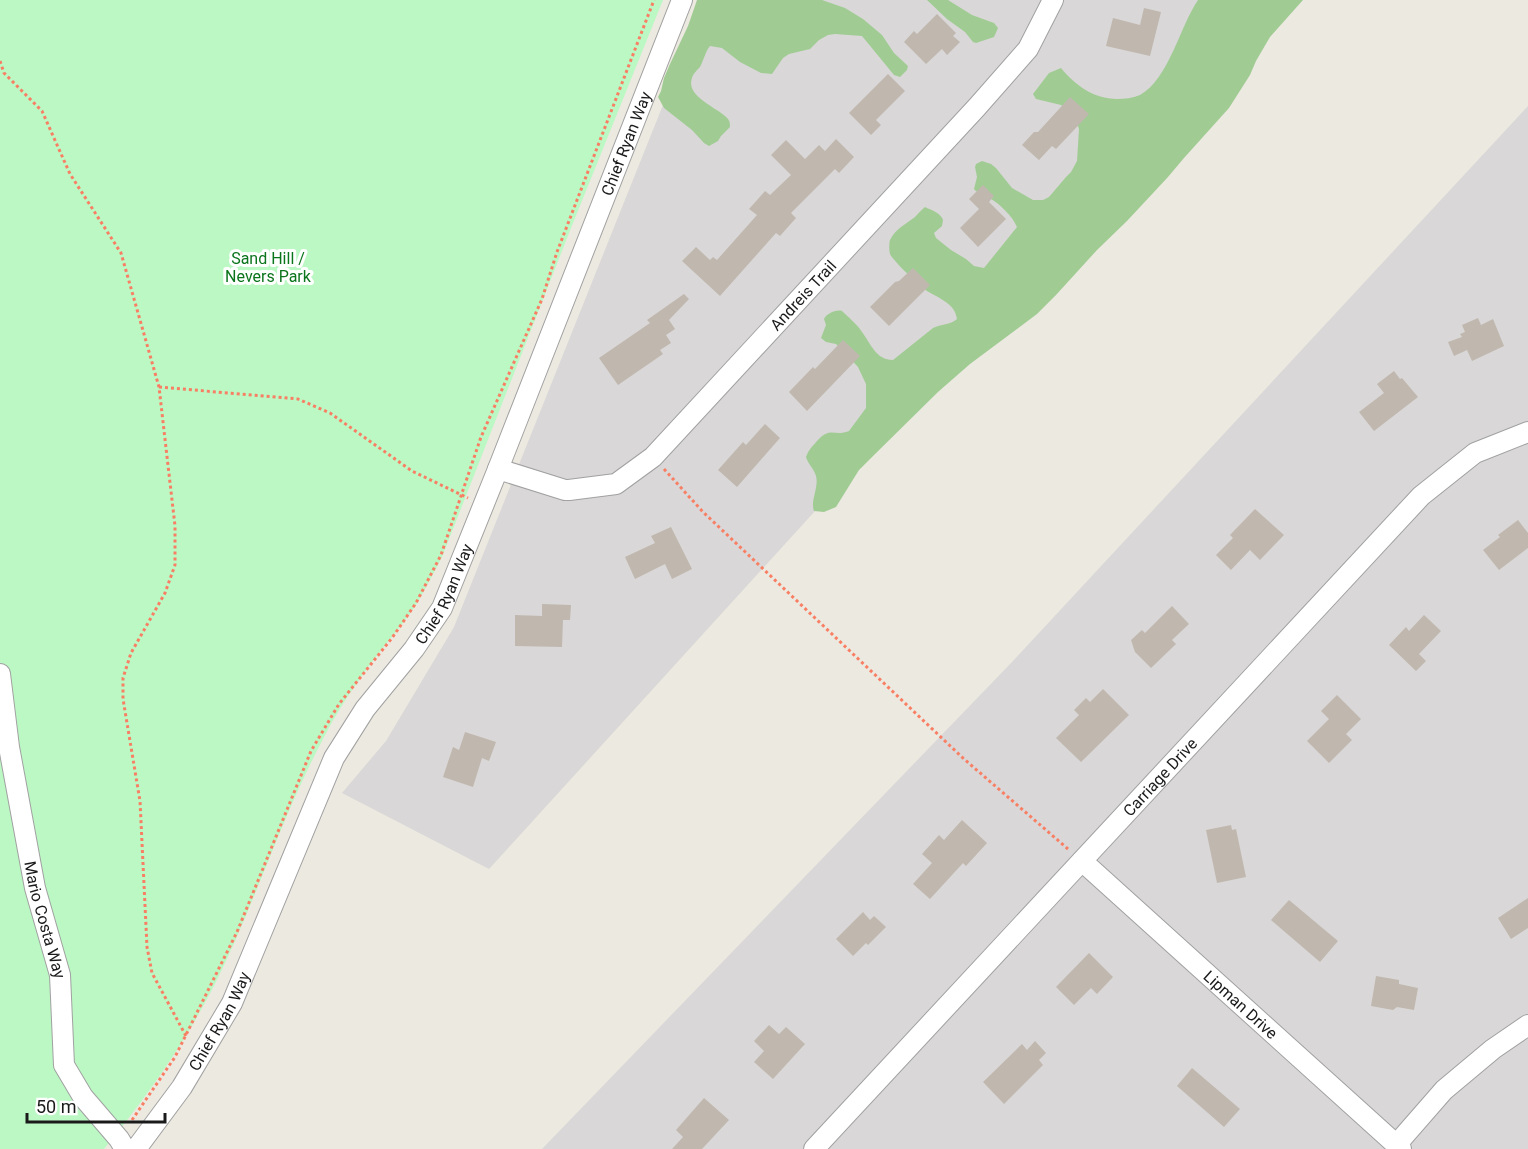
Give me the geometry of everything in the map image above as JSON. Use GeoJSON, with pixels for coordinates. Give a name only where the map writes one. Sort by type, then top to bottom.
{"type":"FeatureCollection","features":[{"type":"Feature","properties":{"kind":"street","name":"Chief Ryan Way"},"geometry":{"type":"LineString","coordinates":[[136,1149],[182,1087],[232,1003],[334,758],[365,709],[414,649],[442,608],[682,0]]}},
{"type":"Feature","properties":{"kind":"street","name":"Andreis Trail"},"geometry":{"type":"LineString","coordinates":[[498,469],[569,490],[616,484],[653,457],[1028,49],[1053,0]]}},
{"type":"Feature","properties":{"kind":"street","name":"Carriage Drive"},"geometry":{"type":"LineString","coordinates":[[814,1149],[1421,496],[1475,453],[1528,432]]}},
{"type":"Feature","properties":{"kind":"street","name":"Mario Costa Way"},"geometry":{"type":"LineString","coordinates":[[0,674],[9,747],[35,888],[60,975],[64,1065],[84,1097],[122,1144]]}},
{"type":"Feature","properties":{"kind":"street","name":"Lipman Drive"},"geometry":{"type":"LineString","coordinates":[[1082,861],[1399,1147]]}},
{"type":"Feature","properties":{"kind":"street"},"geometry":{"type":"LineString","coordinates":[[1399,1147],[1444,1090],[1493,1049],[1528,1025]]}},
{"type":"Feature","properties":{"kind":"path"},"geometry":{"type":"LineString","coordinates":[[122,1144],[176,1057],[237,932],[311,751],[339,704],[392,638],[416,603],[441,555],[481,437],[542,299],[557,252],[654,0]]}},
{"type":"Feature","properties":{"kind":"path"},"geometry":{"type":"LineString","coordinates":[[0,61],[4,73],[42,111],[70,174],[121,253],[159,387],[176,526],[175,566],[165,593],[131,653],[123,678],[123,699],[140,801],[147,947],[152,973],[186,1036]]}},
{"type":"Feature","properties":{"kind":"path"},"geometry":{"type":"LineString","coordinates":[[159,387],[298,399],[330,413],[412,471],[484,505]]}},
{"type":"Feature","properties":{"kind":"path"},"geometry":{"type":"LineString","coordinates":[[653,457],[703,512],[955,751],[1082,861]]}},
{"type":"Feature","properties":{"kind":"shaded area"},"geometry":{"type":"Polygon","coordinates":[[[705,0],[1271,0],[1265,17],[489,869],[342,793],[386,741],[454,627],[705,0]]]}},
{"type":"Feature","properties":{"kind":"shaded area"},"geometry":{"type":"Polygon","coordinates":[[[1528,106],[1528,1149],[542,1149],[1013,661],[1528,106]]]}},
{"type":"Feature","properties":{"kind":"green space","name":"Sand Hill / Nevers Park"},"geometry":{"type":"Polygon","coordinates":[[[0,0],[663,0],[442,557],[416,605],[361,677],[327,731],[294,799],[229,954],[191,1028],[164,1070],[104,1149],[0,1149],[0,0]]]}},
{"type":"Feature","properties":{"kind":"green space"},"geometry":{"type":"Polygon","coordinates":[[[697,0],[822,0],[845,8],[863,19],[882,35],[894,53],[908,66],[907,70],[900,77],[894,75],[862,36],[828,35],[810,49],[789,54],[783,58],[772,74],[761,73],[740,62],[722,48],[710,46],[700,67],[695,72],[691,85],[693,91],[704,102],[728,119],[730,127],[718,141],[709,146],[664,108],[658,97],[697,0]]]}},
{"type":"Feature","properties":{"kind":"green space"},"geometry":{"type":"Polygon","coordinates":[[[927,0],[948,0],[972,15],[994,23],[998,28],[994,37],[973,42],[965,32],[927,0]]]}},
{"type":"Feature","properties":{"kind":"green space"},"geometry":{"type":"Polygon","coordinates":[[[1198,0],[1303,0],[1270,37],[1229,108],[1127,221],[1037,314],[970,364],[938,392],[859,470],[836,507],[824,512],[814,511],[817,481],[806,457],[808,452],[826,434],[849,431],[866,408],[866,384],[858,367],[836,344],[826,342],[821,338],[826,325],[825,317],[834,311],[842,311],[858,326],[878,354],[893,360],[933,328],[957,319],[950,305],[923,288],[892,258],[889,247],[892,236],[925,207],[938,214],[943,220],[942,226],[934,233],[936,238],[974,266],[984,268],[1017,227],[1002,207],[974,189],[977,177],[976,164],[982,161],[991,164],[1012,188],[1033,200],[1043,200],[1049,197],[1071,172],[1077,161],[1079,129],[1066,108],[1036,99],[1033,94],[1049,73],[1061,68],[1072,80],[1101,97],[1120,99],[1140,95],[1159,77],[1198,0]]]}},
{"type":"Feature","properties":{"kind":"building"},"geometry":{"type":"Polygon","coordinates":[[[1144,8],[1161,12],[1150,56],[1106,46],[1113,18],[1140,25],[1144,8]]]}},
{"type":"Feature","properties":{"kind":"building"},"geometry":{"type":"Polygon","coordinates":[[[937,14],[956,33],[953,36],[960,42],[947,55],[942,49],[926,64],[904,42],[914,31],[917,34],[937,14]]]}},
{"type":"Feature","properties":{"kind":"building"},"geometry":{"type":"Polygon","coordinates":[[[888,74],[905,91],[876,120],[881,125],[871,135],[849,113],[888,74]]]}},
{"type":"Feature","properties":{"kind":"building"},"geometry":{"type":"Polygon","coordinates":[[[1070,97],[1089,114],[1056,149],[1052,146],[1039,160],[1022,145],[1034,132],[1038,132],[1070,97]]]}},
{"type":"Feature","properties":{"kind":"building"},"geometry":{"type":"Polygon","coordinates":[[[836,139],[854,157],[839,173],[835,169],[791,213],[796,218],[780,236],[776,233],[720,296],[682,261],[696,247],[710,260],[713,257],[717,260],[757,215],[749,209],[765,191],[770,195],[791,175],[771,155],[786,140],[805,159],[819,145],[825,151],[836,139]]]}},
{"type":"Feature","properties":{"kind":"building"},"geometry":{"type":"Polygon","coordinates":[[[983,185],[994,196],[989,202],[1006,219],[978,247],[960,228],[979,209],[969,199],[983,185]]]}},
{"type":"Feature","properties":{"kind":"building"},"geometry":{"type":"Polygon","coordinates":[[[913,268],[930,285],[889,326],[870,307],[913,268]]]}},
{"type":"Feature","properties":{"kind":"building"},"geometry":{"type":"Polygon","coordinates":[[[684,294],[689,299],[669,320],[675,329],[666,335],[671,343],[660,350],[663,354],[618,385],[599,358],[650,323],[647,320],[684,294]]]}},
{"type":"Feature","properties":{"kind":"building"},"geometry":{"type":"Polygon","coordinates":[[[1478,318],[1481,325],[1493,319],[1504,346],[1472,361],[1467,350],[1454,356],[1448,342],[1462,337],[1460,334],[1465,332],[1462,325],[1478,318]]]}},
{"type":"Feature","properties":{"kind":"building"},"geometry":{"type":"Polygon","coordinates":[[[843,340],[860,356],[807,411],[789,392],[843,340]]]}},
{"type":"Feature","properties":{"kind":"building"},"geometry":{"type":"Polygon","coordinates":[[[1394,371],[1418,397],[1374,431],[1359,412],[1384,393],[1377,384],[1394,371]]]}},
{"type":"Feature","properties":{"kind":"building"},"geometry":{"type":"Polygon","coordinates":[[[765,424],[780,438],[737,487],[718,470],[743,442],[746,445],[765,424]]]}},
{"type":"Feature","properties":{"kind":"building"},"geometry":{"type":"Polygon","coordinates":[[[1255,509],[1284,535],[1260,560],[1250,550],[1231,570],[1216,555],[1233,538],[1230,535],[1255,509]]]}},
{"type":"Feature","properties":{"kind":"building"},"geometry":{"type":"Polygon","coordinates":[[[1518,520],[1528,533],[1528,548],[1499,570],[1483,550],[1518,520]]]}},
{"type":"Feature","properties":{"kind":"building"},"geometry":{"type":"Polygon","coordinates":[[[671,527],[692,569],[672,579],[665,564],[635,579],[625,557],[655,543],[651,536],[671,527]]]}},
{"type":"Feature","properties":{"kind":"building"},"geometry":{"type":"Polygon","coordinates":[[[542,604],[571,605],[570,620],[563,620],[562,647],[515,646],[515,615],[542,616],[542,604]]]}},
{"type":"Feature","properties":{"kind":"building"},"geometry":{"type":"Polygon","coordinates":[[[1172,606],[1189,624],[1172,640],[1176,644],[1151,668],[1135,652],[1131,640],[1142,630],[1145,633],[1172,606]]]}},
{"type":"Feature","properties":{"kind":"building"},"geometry":{"type":"Polygon","coordinates":[[[1424,615],[1441,631],[1419,654],[1426,661],[1416,671],[1389,645],[1406,627],[1409,631],[1424,615]]]}},
{"type":"Feature","properties":{"kind":"building"},"geometry":{"type":"Polygon","coordinates":[[[1103,689],[1129,715],[1081,762],[1056,738],[1079,715],[1074,710],[1086,698],[1090,702],[1103,689]]]}},
{"type":"Feature","properties":{"kind":"building"},"geometry":{"type":"Polygon","coordinates":[[[1337,695],[1361,719],[1346,734],[1352,740],[1329,763],[1307,741],[1329,719],[1321,711],[1337,695]]]}},
{"type":"Feature","properties":{"kind":"building"},"geometry":{"type":"Polygon","coordinates":[[[465,732],[496,742],[489,761],[482,758],[473,787],[443,777],[453,747],[459,750],[465,732]]]}},
{"type":"Feature","properties":{"kind":"building"},"geometry":{"type":"Polygon","coordinates":[[[962,820],[987,843],[966,866],[963,863],[930,899],[913,884],[932,863],[922,854],[939,835],[944,840],[962,820]]]}},
{"type":"Feature","properties":{"kind":"building"},"geometry":{"type":"Polygon","coordinates":[[[1231,825],[1232,830],[1236,829],[1246,877],[1217,883],[1206,830],[1231,825]]]}},
{"type":"Feature","properties":{"kind":"building"},"geometry":{"type":"Polygon","coordinates":[[[1528,898],[1528,928],[1511,939],[1498,918],[1528,898]]]}},
{"type":"Feature","properties":{"kind":"building"},"geometry":{"type":"Polygon","coordinates":[[[1289,900],[1338,941],[1320,962],[1271,920],[1289,900]]]}},
{"type":"Feature","properties":{"kind":"building"},"geometry":{"type":"Polygon","coordinates":[[[863,912],[870,920],[874,916],[886,927],[853,956],[836,939],[863,912]]]}},
{"type":"Feature","properties":{"kind":"building"},"geometry":{"type":"Polygon","coordinates":[[[1089,953],[1113,977],[1097,994],[1091,988],[1074,1005],[1056,987],[1089,953]]]}},
{"type":"Feature","properties":{"kind":"building"},"geometry":{"type":"Polygon","coordinates":[[[1376,976],[1399,980],[1399,984],[1418,988],[1414,1010],[1397,1007],[1393,1010],[1371,1006],[1376,976]]]}},
{"type":"Feature","properties":{"kind":"building"},"geometry":{"type":"Polygon","coordinates":[[[769,1025],[779,1034],[786,1027],[805,1044],[773,1079],[754,1062],[764,1051],[754,1041],[769,1025]]]}},
{"type":"Feature","properties":{"kind":"building"},"geometry":{"type":"Polygon","coordinates":[[[1035,1041],[1046,1053],[1039,1060],[1043,1065],[1004,1104],[983,1082],[1022,1044],[1027,1050],[1035,1041]]]}},
{"type":"Feature","properties":{"kind":"building"},"geometry":{"type":"Polygon","coordinates":[[[1192,1068],[1240,1109],[1224,1127],[1177,1086],[1192,1068]]]}},
{"type":"Feature","properties":{"kind":"building"},"geometry":{"type":"Polygon","coordinates":[[[704,1098],[729,1120],[702,1149],[672,1149],[683,1137],[676,1130],[704,1098]]]}}]}
